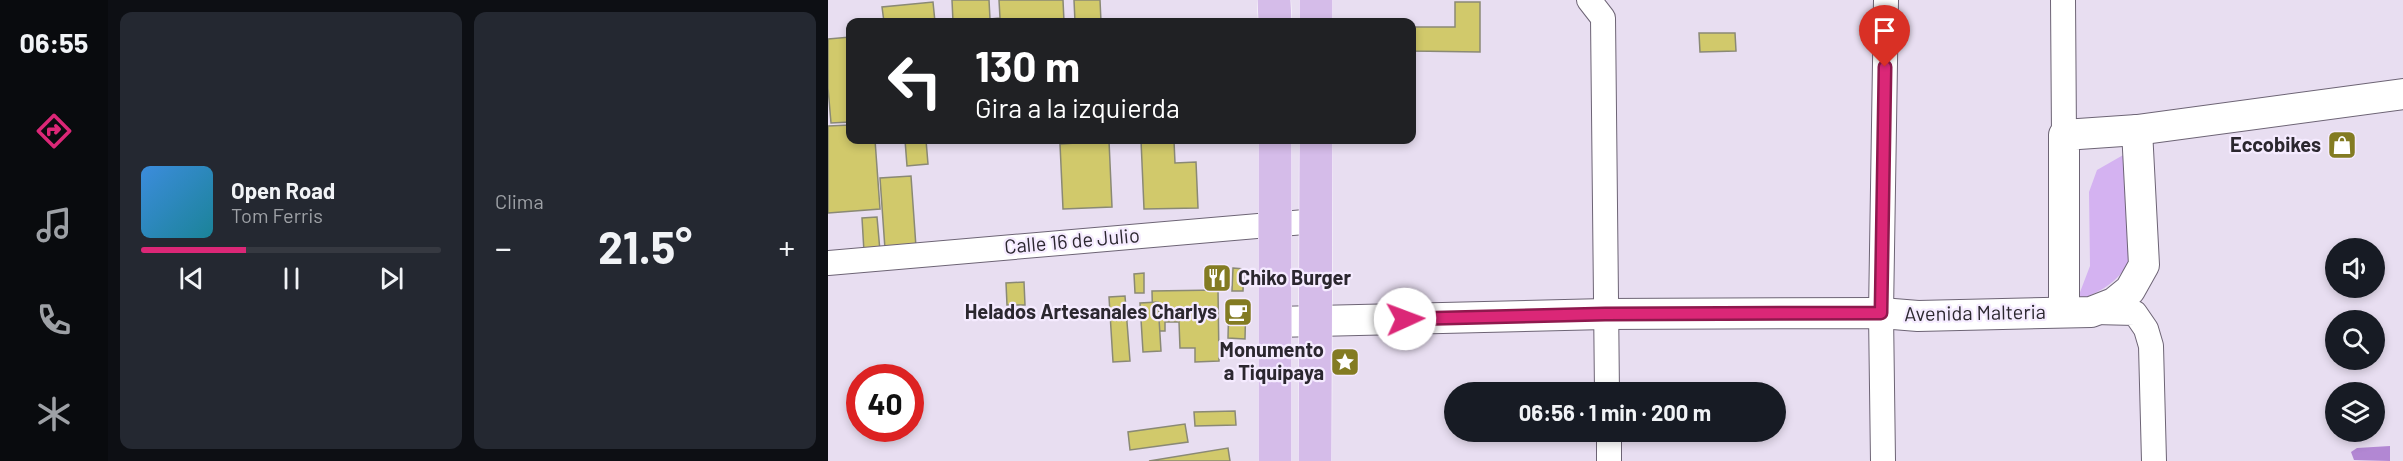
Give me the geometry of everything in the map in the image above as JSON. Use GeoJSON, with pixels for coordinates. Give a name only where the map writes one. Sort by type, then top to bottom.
{"type":"FeatureCollection","features":[{"type":"Feature","properties":{"kind":"main road"},"geometry":{"type":"LineString","coordinates":[[1274,0],[1275,18]]}},
{"type":"Feature","properties":{"kind":"main road"},"geometry":{"type":"LineString","coordinates":[[1316,0],[1316,18]]}},
{"type":"Feature","properties":{"kind":"main road"},"geometry":{"type":"LineString","coordinates":[[1275,144],[1275,461]]}},
{"type":"Feature","properties":{"kind":"main road"},"geometry":{"type":"LineString","coordinates":[[1315,461],[1316,144]]}},
{"type":"Feature","properties":{"kind":"street"},"geometry":{"type":"LineString","coordinates":[[1589,0],[1603,18],[1607,382]]}},
{"type":"Feature","properties":{"kind":"street"},"geometry":{"type":"LineString","coordinates":[[1883,461],[1881,313],[1886,0]]}},
{"type":"Feature","properties":{"kind":"street"},"geometry":{"type":"LineString","coordinates":[[2062,0],[2064,135],[2137,130],[2403,94]]}},
{"type":"Feature","properties":{"kind":"street","name":"Avenida Malteria"},"geometry":{"type":"LineString","coordinates":[[2078,312],[2114,303],[2130,290],[2144,265],[2137,130]]}},
{"type":"Feature","properties":{"kind":"street","name":"Avenida Malteria"},"geometry":{"type":"LineString","coordinates":[[2064,135],[2078,312]]}},
{"type":"Feature","properties":{"kind":"street","name":"Calle 16 de Julio"},"geometry":{"type":"LineString","coordinates":[[828,263],[1316,221]]}},
{"type":"Feature","properties":{"kind":"street","name":"Avenida Malteria"},"geometry":{"type":"LineString","coordinates":[[1275,322],[1605,314],[1881,313],[1918,316],[2135,312],[2146,329],[2151,346],[2154,461]]}},
{"type":"Feature","properties":{"kind":"street"},"geometry":{"type":"LineString","coordinates":[[1609,442],[1610,461]]}},
{"type":"Feature","properties":{"kind":"shaded area"},"geometry":{"type":"Polygon","coordinates":[[[2125,154],[2130,228],[2129,262],[2119,276],[2107,286],[2077,300],[2090,266],[2089,192],[2097,170],[2125,154]]]}},
{"type":"Feature","properties":{"kind":"shaded area"},"geometry":{"type":"Polygon","coordinates":[[[2390,446],[2390,461],[2354,460],[2351,452],[2357,448],[2390,446]]]}},
{"type":"Feature","properties":{"kind":"building"},"geometry":{"type":"Polygon","coordinates":[[[952,0],[989,0],[990,18],[953,18],[952,0]]]}},
{"type":"Feature","properties":{"kind":"building"},"geometry":{"type":"Polygon","coordinates":[[[999,0],[1063,0],[1064,18],[1000,18],[999,0]]]}},
{"type":"Feature","properties":{"kind":"building"},"geometry":{"type":"Polygon","coordinates":[[[1074,0],[1100,0],[1101,18],[1075,18],[1074,0]]]}},
{"type":"Feature","properties":{"kind":"building"},"geometry":{"type":"Polygon","coordinates":[[[933,2],[935,18],[883,18],[882,7],[933,2]]]}},
{"type":"Feature","properties":{"kind":"building"},"geometry":{"type":"Polygon","coordinates":[[[1455,2],[1480,2],[1480,52],[1416,51],[1416,27],[1455,27],[1455,2]]]}},
{"type":"Feature","properties":{"kind":"building"},"geometry":{"type":"Polygon","coordinates":[[[1699,33],[1735,33],[1736,51],[1700,52],[1699,33]]]}},
{"type":"Feature","properties":{"kind":"building"},"geometry":{"type":"Polygon","coordinates":[[[846,37],[846,122],[831,123],[828,39],[846,37]]]}},
{"type":"Feature","properties":{"kind":"building"},"geometry":{"type":"Polygon","coordinates":[[[846,125],[846,144],[875,144],[880,209],[828,213],[828,126],[846,125]]]}},
{"type":"Feature","properties":{"kind":"building"},"geometry":{"type":"Polygon","coordinates":[[[905,144],[926,144],[928,164],[907,166],[905,144]]]}},
{"type":"Feature","properties":{"kind":"building"},"geometry":{"type":"Polygon","coordinates":[[[1060,144],[1109,144],[1112,207],[1063,209],[1060,144]]]}},
{"type":"Feature","properties":{"kind":"building"},"geometry":{"type":"Polygon","coordinates":[[[1141,144],[1174,144],[1175,163],[1196,162],[1198,208],[1144,209],[1141,144]]]}},
{"type":"Feature","properties":{"kind":"building"},"geometry":{"type":"Polygon","coordinates":[[[911,176],[916,247],[885,249],[880,178],[911,176]]]}},
{"type":"Feature","properties":{"kind":"building"},"geometry":{"type":"Polygon","coordinates":[[[877,217],[880,251],[864,252],[862,218],[877,217]]]}},
{"type":"Feature","properties":{"kind":"building"},"geometry":{"type":"Polygon","coordinates":[[[1226,267],[1227,280],[1207,281],[1206,268],[1226,267]]]}},
{"type":"Feature","properties":{"kind":"building"},"geometry":{"type":"Polygon","coordinates":[[[1233,268],[1244,269],[1243,291],[1232,291],[1233,268]]]}},
{"type":"Feature","properties":{"kind":"building"},"geometry":{"type":"Polygon","coordinates":[[[1144,273],[1144,293],[1135,293],[1134,274],[1144,273]]]}},
{"type":"Feature","properties":{"kind":"building"},"geometry":{"type":"Polygon","coordinates":[[[1024,282],[1025,305],[1007,305],[1006,283],[1024,282]]]}},
{"type":"Feature","properties":{"kind":"building"},"geometry":{"type":"Polygon","coordinates":[[[1218,290],[1219,361],[1195,362],[1195,348],[1180,348],[1179,322],[1165,322],[1165,331],[1153,331],[1152,291],[1218,290]]]}},
{"type":"Feature","properties":{"kind":"building"},"geometry":{"type":"Polygon","coordinates":[[[1125,296],[1130,361],[1113,362],[1109,297],[1125,296]]]}},
{"type":"Feature","properties":{"kind":"building"},"geometry":{"type":"Polygon","coordinates":[[[1229,299],[1246,299],[1245,339],[1228,338],[1229,299]]]}},
{"type":"Feature","properties":{"kind":"building"},"geometry":{"type":"Polygon","coordinates":[[[1158,302],[1161,351],[1143,352],[1140,303],[1158,302]]]}},
{"type":"Feature","properties":{"kind":"building"},"geometry":{"type":"Polygon","coordinates":[[[1235,411],[1236,425],[1195,426],[1194,412],[1235,411]]]}},
{"type":"Feature","properties":{"kind":"building"},"geometry":{"type":"Polygon","coordinates":[[[1185,424],[1188,442],[1130,450],[1128,432],[1185,424]]]}},
{"type":"Feature","properties":{"kind":"building"},"geometry":{"type":"Polygon","coordinates":[[[1228,448],[1230,461],[1149,461],[1228,448]]]}},
{"type":"Feature","properties":{"kind":"place","name":"Eccobikes"},"geometry":{"type":"Point","coordinates":[2342,145]}},
{"type":"Feature","properties":{"kind":"place","name":"Chiko Burger"},"geometry":{"type":"Point","coordinates":[1217,278]}},
{"type":"Feature","properties":{"kind":"place","name":"Helados Artesanales Charlys"},"geometry":{"type":"Point","coordinates":[1238,312]}},
{"type":"Feature","properties":{"kind":"place","name":"Monumento a Tiquipaya"},"geometry":{"type":"Point","coordinates":[1345,362]}},
{"type":"Feature","properties":{"kind":"route"},"geometry":{"type":"LineString","coordinates":[[1405,319],[1605,314],[1881,313],[1885,67]]}}]}
